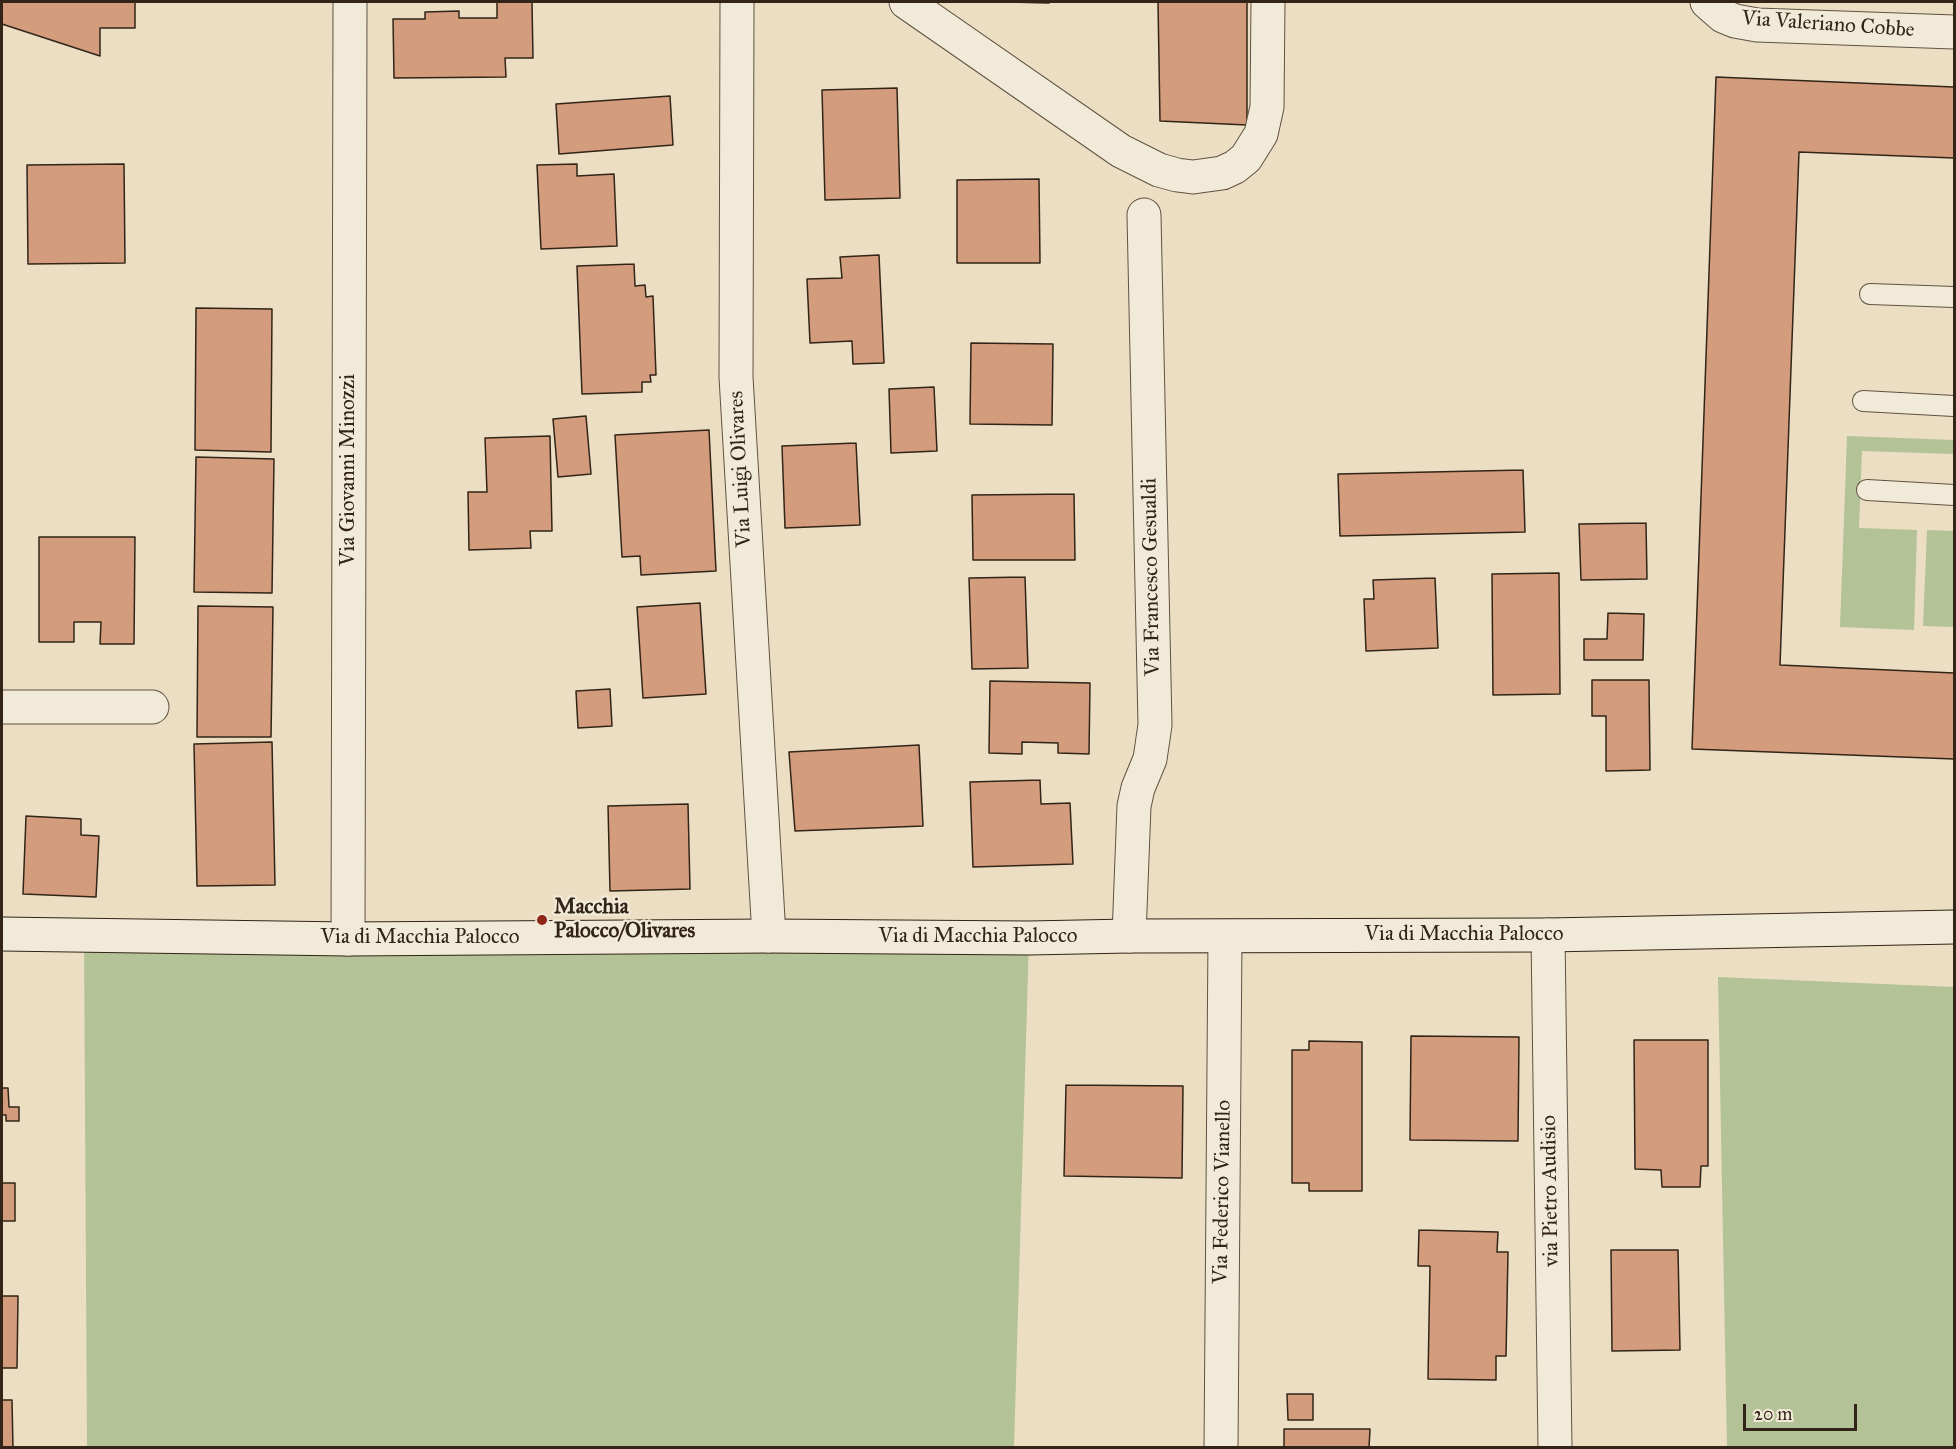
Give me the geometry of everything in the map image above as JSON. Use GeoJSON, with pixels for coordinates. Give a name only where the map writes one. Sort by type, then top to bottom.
{"type":"FeatureCollection","features":[{"type":"Feature","properties":{"kind":"street","name":"Via Giovanni Minozzi"},"geometry":{"type":"LineString","coordinates":[[348,939],[350,2]]}},
{"type":"Feature","properties":{"kind":"street","name":"Via Luigi Olivares"},"geometry":{"type":"LineString","coordinates":[[737,2],[736,377],[769,936]]}},
{"type":"Feature","properties":{"kind":"street"},"geometry":{"type":"LineString","coordinates":[[906,2],[1121,151],[1159,170],[1177,176],[1193,177],[1221,173],[1235,168],[1246,158],[1261,134],[1267,107],[1268,2]]}},
{"type":"Feature","properties":{"kind":"street","name":"Via Valeriano Cobbe"},"geometry":{"type":"LineString","coordinates":[[1707,2],[1723,16],[1757,25],[1954,32]]}},
{"type":"Feature","properties":{"kind":"street","name":"Via Francesco Gesualdi"},"geometry":{"type":"LineString","coordinates":[[1129,936],[1134,806],[1138,788],[1150,759],[1155,725],[1144,215]]}},
{"type":"Feature","properties":{"kind":"street"},"geometry":{"type":"LineString","coordinates":[[2,707],[152,707]]}},
{"type":"Feature","properties":{"kind":"street","name":"Via di Macchia Palocco"},"geometry":{"type":"LineString","coordinates":[[2,934],[348,939],[769,936],[1029,938],[1548,935],[1954,927]]}},
{"type":"Feature","properties":{"kind":"street","name":"via Pietro Audisio"},"geometry":{"type":"LineString","coordinates":[[1548,935],[1555,1448]]}},
{"type":"Feature","properties":{"kind":"street","name":"Via Federico Vianello"},"geometry":{"type":"LineString","coordinates":[[1221,1448],[1225,937]]}},
{"type":"Feature","properties":{"kind":"lane"},"geometry":{"type":"LineString","coordinates":[[1870,294],[1954,297]]}},
{"type":"Feature","properties":{"kind":"lane"},"geometry":{"type":"LineString","coordinates":[[1863,401],[1954,406]]}},
{"type":"Feature","properties":{"kind":"lane"},"geometry":{"type":"LineString","coordinates":[[1867,490],[1954,495]]}},
{"type":"Feature","properties":{"kind":"green space"},"geometry":{"type":"Polygon","coordinates":[[[1847,436],[1954,440],[1954,454],[1862,451],[1859,528],[1917,530],[1914,630],[1840,627],[1847,436]]]}},
{"type":"Feature","properties":{"kind":"green space"},"geometry":{"type":"Polygon","coordinates":[[[1927,530],[1954,531],[1954,627],[1923,626],[1927,530]]]}},
{"type":"Feature","properties":{"kind":"green space"},"geometry":{"type":"Polygon","coordinates":[[[84,935],[1029,938],[1014,1447],[87,1447],[84,935]]]}},
{"type":"Feature","properties":{"kind":"green space"},"geometry":{"type":"Polygon","coordinates":[[[1718,977],[1954,987],[1954,1447],[1727,1447],[1718,977]]]}},
{"type":"Feature","properties":{"kind":"building"},"geometry":{"type":"Polygon","coordinates":[[[2,2],[135,2],[135,28],[100,28],[100,56],[2,24],[2,2]]]}},
{"type":"Feature","properties":{"kind":"building"},"geometry":{"type":"Polygon","coordinates":[[[497,2],[532,2],[533,58],[505,58],[506,77],[394,78],[393,19],[425,19],[425,12],[459,11],[459,18],[497,18],[497,2]]]}},
{"type":"Feature","properties":{"kind":"building"},"geometry":{"type":"Polygon","coordinates":[[[1158,2],[1247,2],[1247,125],[1160,121],[1158,2]]]}},
{"type":"Feature","properties":{"kind":"building"},"geometry":{"type":"Polygon","coordinates":[[[1716,77],[1954,87],[1954,158],[1799,152],[1780,665],[1954,673],[1954,759],[1692,749],[1716,77]]]}},
{"type":"Feature","properties":{"kind":"building"},"geometry":{"type":"Polygon","coordinates":[[[897,88],[900,198],[825,200],[822,90],[897,88]]]}},
{"type":"Feature","properties":{"kind":"building"},"geometry":{"type":"Polygon","coordinates":[[[670,96],[673,145],[559,154],[556,104],[670,96]]]}},
{"type":"Feature","properties":{"kind":"building"},"geometry":{"type":"Polygon","coordinates":[[[124,164],[125,263],[28,264],[27,165],[124,164]]]}},
{"type":"Feature","properties":{"kind":"building"},"geometry":{"type":"Polygon","coordinates":[[[577,164],[577,176],[614,174],[617,246],[541,249],[537,165],[577,164]]]}},
{"type":"Feature","properties":{"kind":"building"},"geometry":{"type":"Polygon","coordinates":[[[1039,179],[1040,263],[957,263],[957,180],[1039,179]]]}},
{"type":"Feature","properties":{"kind":"building"},"geometry":{"type":"Polygon","coordinates":[[[879,255],[884,363],[853,364],[852,341],[810,343],[807,279],[842,278],[840,257],[879,255]]]}},
{"type":"Feature","properties":{"kind":"building"},"geometry":{"type":"Polygon","coordinates":[[[634,264],[635,286],[645,285],[646,297],[653,296],[656,375],[650,375],[651,382],[642,382],[642,392],[582,394],[577,266],[634,264]]]}},
{"type":"Feature","properties":{"kind":"building"},"geometry":{"type":"Polygon","coordinates":[[[196,308],[272,309],[271,452],[195,450],[196,308]]]}},
{"type":"Feature","properties":{"kind":"building"},"geometry":{"type":"Polygon","coordinates":[[[971,343],[1053,344],[1052,425],[970,424],[971,343]]]}},
{"type":"Feature","properties":{"kind":"building"},"geometry":{"type":"Polygon","coordinates":[[[934,387],[937,451],[891,453],[889,389],[934,387]]]}},
{"type":"Feature","properties":{"kind":"building"},"geometry":{"type":"Polygon","coordinates":[[[586,416],[591,474],[558,477],[553,419],[586,416]]]}},
{"type":"Feature","properties":{"kind":"building"},"geometry":{"type":"Polygon","coordinates":[[[709,430],[716,571],[641,575],[640,556],[622,557],[615,435],[709,430]]]}},
{"type":"Feature","properties":{"kind":"building"},"geometry":{"type":"Polygon","coordinates":[[[550,436],[552,531],[530,531],[531,548],[469,550],[468,492],[487,492],[485,438],[550,436]]]}},
{"type":"Feature","properties":{"kind":"building"},"geometry":{"type":"Polygon","coordinates":[[[856,443],[860,525],[785,528],[782,446],[856,443]]]}},
{"type":"Feature","properties":{"kind":"building"},"geometry":{"type":"Polygon","coordinates":[[[196,457],[274,459],[272,593],[194,592],[196,457]]]}},
{"type":"Feature","properties":{"kind":"building"},"geometry":{"type":"Polygon","coordinates":[[[1523,470],[1525,532],[1340,536],[1338,474],[1523,470]]]}},
{"type":"Feature","properties":{"kind":"building"},"geometry":{"type":"Polygon","coordinates":[[[1074,494],[1075,560],[973,560],[972,495],[1074,494]]]}},
{"type":"Feature","properties":{"kind":"building"},"geometry":{"type":"Polygon","coordinates":[[[1646,523],[1647,579],[1581,580],[1579,524],[1646,523]]]}},
{"type":"Feature","properties":{"kind":"building"},"geometry":{"type":"Polygon","coordinates":[[[39,537],[135,537],[134,644],[100,644],[101,622],[74,622],[74,642],[39,642],[39,537]]]}},
{"type":"Feature","properties":{"kind":"building"},"geometry":{"type":"Polygon","coordinates":[[[1559,573],[1560,694],[1493,695],[1492,574],[1559,573]]]}},
{"type":"Feature","properties":{"kind":"building"},"geometry":{"type":"Polygon","coordinates":[[[1025,577],[1028,668],[972,669],[969,578],[1025,577]]]}},
{"type":"Feature","properties":{"kind":"building"},"geometry":{"type":"Polygon","coordinates":[[[1435,578],[1438,648],[1366,651],[1364,599],[1374,599],[1373,580],[1435,578]]]}},
{"type":"Feature","properties":{"kind":"building"},"geometry":{"type":"Polygon","coordinates":[[[700,603],[706,694],[643,698],[637,607],[700,603]]]}},
{"type":"Feature","properties":{"kind":"building"},"geometry":{"type":"Polygon","coordinates":[[[198,606],[273,607],[271,737],[197,737],[198,606]]]}},
{"type":"Feature","properties":{"kind":"building"},"geometry":{"type":"Polygon","coordinates":[[[1608,613],[1644,614],[1643,660],[1584,660],[1584,639],[1607,639],[1608,613]]]}},
{"type":"Feature","properties":{"kind":"building"},"geometry":{"type":"Polygon","coordinates":[[[1592,680],[1649,680],[1650,770],[1606,771],[1606,716],[1592,716],[1592,680]]]}},
{"type":"Feature","properties":{"kind":"building"},"geometry":{"type":"Polygon","coordinates":[[[990,681],[1090,683],[1089,754],[1058,753],[1058,743],[1022,742],[1022,754],[989,753],[990,681]]]}},
{"type":"Feature","properties":{"kind":"building"},"geometry":{"type":"Polygon","coordinates":[[[610,689],[612,726],[578,728],[576,691],[610,689]]]}},
{"type":"Feature","properties":{"kind":"building"},"geometry":{"type":"Polygon","coordinates":[[[272,742],[275,885],[197,886],[194,744],[272,742]]]}},
{"type":"Feature","properties":{"kind":"building"},"geometry":{"type":"Polygon","coordinates":[[[919,745],[923,826],[795,831],[789,752],[919,745]]]}},
{"type":"Feature","properties":{"kind":"building"},"geometry":{"type":"Polygon","coordinates":[[[1040,780],[1041,804],[1070,803],[1073,864],[973,867],[970,782],[1040,780]]]}},
{"type":"Feature","properties":{"kind":"building"},"geometry":{"type":"Polygon","coordinates":[[[688,804],[690,889],[610,891],[608,806],[688,804]]]}},
{"type":"Feature","properties":{"kind":"building"},"geometry":{"type":"Polygon","coordinates":[[[26,816],[81,819],[81,835],[99,836],[96,897],[23,894],[26,816]]]}},
{"type":"Feature","properties":{"kind":"building"},"geometry":{"type":"Polygon","coordinates":[[[1411,1036],[1519,1037],[1518,1141],[1410,1140],[1411,1036]]]}},
{"type":"Feature","properties":{"kind":"building"},"geometry":{"type":"Polygon","coordinates":[[[1634,1040],[1708,1040],[1708,1166],[1701,1166],[1700,1187],[1662,1187],[1661,1170],[1635,1169],[1634,1040]]]}},
{"type":"Feature","properties":{"kind":"building"},"geometry":{"type":"Polygon","coordinates":[[[1309,1041],[1362,1042],[1362,1191],[1309,1191],[1309,1183],[1292,1183],[1292,1050],[1309,1050],[1309,1041]]]}},
{"type":"Feature","properties":{"kind":"building"},"geometry":{"type":"Polygon","coordinates":[[[1066,1085],[1183,1086],[1182,1178],[1064,1176],[1066,1085]]]}},
{"type":"Feature","properties":{"kind":"building"},"geometry":{"type":"Polygon","coordinates":[[[2,1088],[8,1088],[9,1107],[19,1107],[19,1121],[6,1121],[6,1115],[2,1115],[2,1088]]]}},
{"type":"Feature","properties":{"kind":"building"},"geometry":{"type":"Polygon","coordinates":[[[2,1183],[15,1183],[15,1221],[2,1221],[2,1183]]]}},
{"type":"Feature","properties":{"kind":"building"},"geometry":{"type":"Polygon","coordinates":[[[1419,1230],[1498,1232],[1497,1252],[1508,1252],[1506,1356],[1496,1356],[1496,1380],[1428,1379],[1430,1266],[1418,1266],[1419,1230]]]}},
{"type":"Feature","properties":{"kind":"building"},"geometry":{"type":"Polygon","coordinates":[[[1611,1250],[1678,1250],[1680,1350],[1612,1351],[1611,1250]]]}},
{"type":"Feature","properties":{"kind":"building"},"geometry":{"type":"Polygon","coordinates":[[[2,1296],[18,1296],[17,1368],[2,1368],[2,1296]]]}},
{"type":"Feature","properties":{"kind":"building"},"geometry":{"type":"Polygon","coordinates":[[[1287,1394],[1313,1394],[1313,1420],[1288,1420],[1287,1394]]]}},
{"type":"Feature","properties":{"kind":"building"},"geometry":{"type":"Polygon","coordinates":[[[2,1400],[12,1400],[13,1448],[2,1448],[2,1400]]]}},
{"type":"Feature","properties":{"kind":"building"},"geometry":{"type":"Polygon","coordinates":[[[1284,1429],[1370,1429],[1369,1448],[1284,1448],[1284,1429]]]}},
{"type":"Feature","properties":{"kind":"place","name":"Macchia Palocco/Olivares"},"geometry":{"type":"Point","coordinates":[542,920]}}]}
